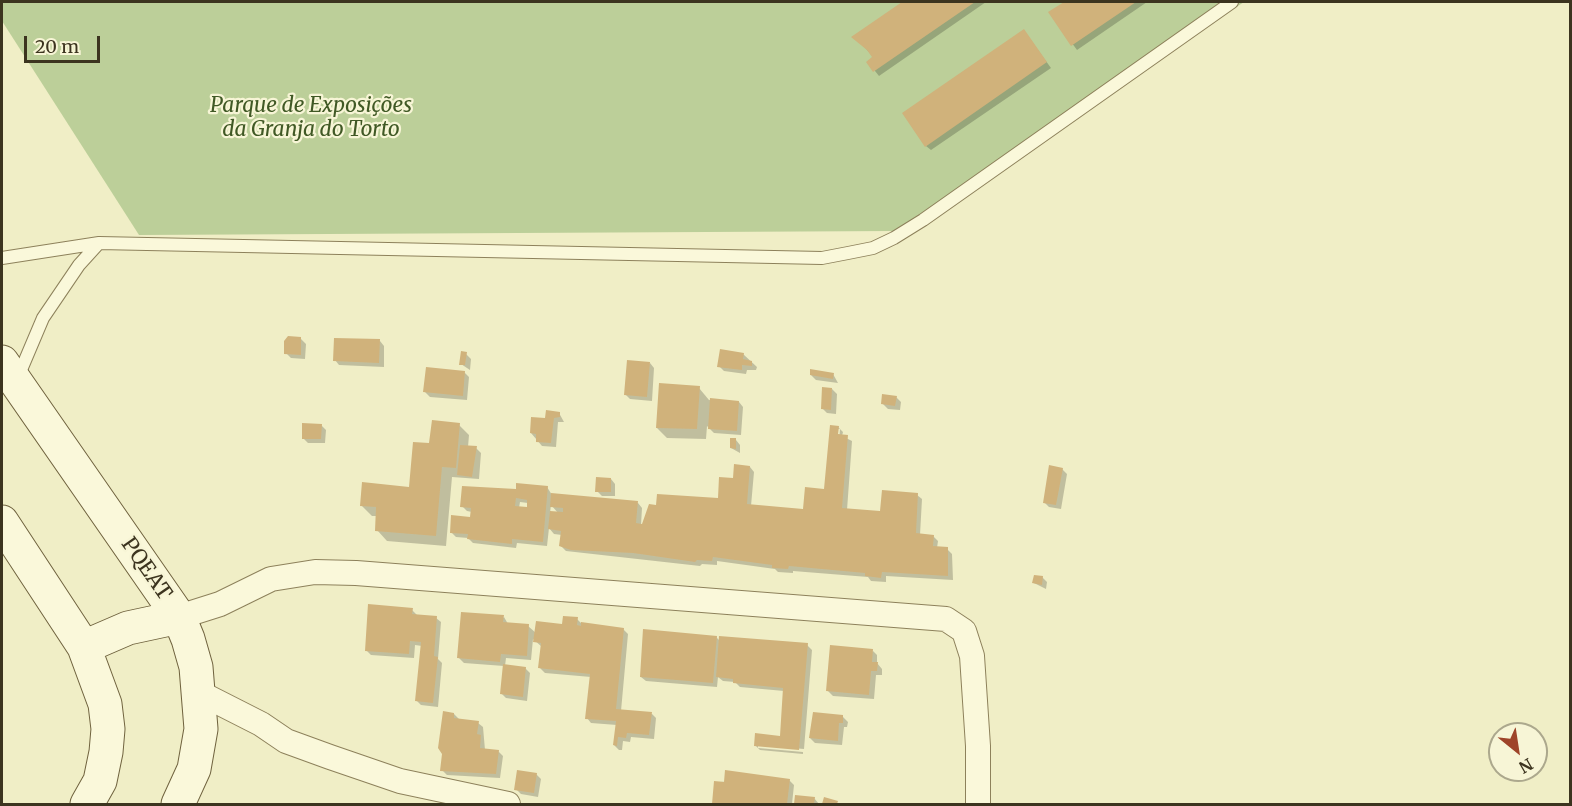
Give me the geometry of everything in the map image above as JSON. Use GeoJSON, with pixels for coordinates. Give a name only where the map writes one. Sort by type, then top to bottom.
{"type":"FeatureCollection","features":[{"type":"Feature","properties":{"kind":"street","name":"PQEAT"},"geometry":{"type":"LineString","coordinates":[[9,372],[179,617],[196,667],[200,693],[201,729],[194,769],[178,804]]}},
{"type":"Feature","properties":{"kind":"street"},"geometry":{"type":"LineString","coordinates":[[2,522],[84,647],[105,704],[108,729],[100,781],[87,804]]}},
{"type":"Feature","properties":{"kind":"street"},"geometry":{"type":"LineString","coordinates":[[84,647],[128,628],[179,617],[220,604],[272,579],[315,572],[356,573],[946,619],[964,631],[972,656],[978,746],[978,804]]}},
{"type":"Feature","properties":{"kind":"street"},"geometry":{"type":"LineString","coordinates":[[200,693],[261,724],[286,741],[319,753],[400,781],[508,804]]}},
{"type":"Feature","properties":{"kind":"lane"},"geometry":{"type":"LineString","coordinates":[[2,258],[99,243],[822,258],[848,254],[873,248],[923,220],[1232,2]]}},
{"type":"Feature","properties":{"kind":"lane"},"geometry":{"type":"LineString","coordinates":[[9,372],[79,265],[99,243]]}},
{"type":"Feature","properties":{"kind":"green space","name":"Parque de Exposições da Granja do Torto"},"geometry":{"type":"Polygon","coordinates":[[[2,2],[1244,2],[895,231],[139,235],[2,21],[2,2]]]}},
{"type":"Feature","properties":{"kind":"building"},"geometry":{"type":"Polygon","coordinates":[[[902,2],[975,2],[873,72],[866,62],[872,57],[851,37],[902,2]]]}},
{"type":"Feature","properties":{"kind":"building"},"geometry":{"type":"Polygon","coordinates":[[[1064,2],[1136,2],[1071,46],[1048,12],[1064,2]]]}},
{"type":"Feature","properties":{"kind":"building"},"geometry":{"type":"Polygon","coordinates":[[[1024,29],[1047,62],[925,147],[902,113],[1024,29]]]}},
{"type":"Feature","properties":{"kind":"building"},"geometry":{"type":"Polygon","coordinates":[[[288,336],[301,337],[301,355],[284,354],[284,341],[288,336]]]}},
{"type":"Feature","properties":{"kind":"building"},"geometry":{"type":"Polygon","coordinates":[[[334,338],[380,339],[379,363],[333,361],[334,338]]]}},
{"type":"Feature","properties":{"kind":"building"},"geometry":{"type":"Polygon","coordinates":[[[720,349],[744,353],[743,359],[752,361],[752,366],[742,365],[742,370],[717,367],[720,349]]]}},
{"type":"Feature","properties":{"kind":"building"},"geometry":{"type":"Polygon","coordinates":[[[461,351],[467,352],[465,365],[459,365],[461,351]]]}},
{"type":"Feature","properties":{"kind":"building"},"geometry":{"type":"Polygon","coordinates":[[[627,360],[650,362],[647,397],[624,395],[627,360]]]}},
{"type":"Feature","properties":{"kind":"building"},"geometry":{"type":"Polygon","coordinates":[[[426,367],[465,371],[463,396],[423,392],[426,367]]]}},
{"type":"Feature","properties":{"kind":"building"},"geometry":{"type":"Polygon","coordinates":[[[810,369],[834,373],[833,379],[810,375],[810,369]]]}},
{"type":"Feature","properties":{"kind":"building"},"geometry":{"type":"Polygon","coordinates":[[[659,383],[700,386],[697,429],[656,428],[659,383]]]}},
{"type":"Feature","properties":{"kind":"building"},"geometry":{"type":"Polygon","coordinates":[[[822,387],[832,388],[831,410],[821,409],[822,387]]]}},
{"type":"Feature","properties":{"kind":"building"},"geometry":{"type":"Polygon","coordinates":[[[882,394],[897,396],[895,406],[881,404],[882,394]]]}},
{"type":"Feature","properties":{"kind":"building"},"geometry":{"type":"Polygon","coordinates":[[[710,398],[739,401],[737,431],[708,429],[710,398]]]}},
{"type":"Feature","properties":{"kind":"building"},"geometry":{"type":"Polygon","coordinates":[[[546,410],[560,412],[560,417],[554,418],[551,443],[536,442],[536,434],[530,433],[531,417],[545,418],[546,410]]]}},
{"type":"Feature","properties":{"kind":"building"},"geometry":{"type":"Polygon","coordinates":[[[432,420],[460,423],[456,468],[442,467],[436,536],[375,531],[376,507],[360,506],[362,482],[409,487],[413,442],[429,443],[432,420]]]}},
{"type":"Feature","properties":{"kind":"building"},"geometry":{"type":"Polygon","coordinates":[[[302,423],[322,424],[321,439],[302,439],[302,423]]]}},
{"type":"Feature","properties":{"kind":"building"},"geometry":{"type":"Polygon","coordinates":[[[830,425],[839,426],[838,434],[848,435],[842,508],[880,511],[882,490],[918,493],[916,533],[934,535],[933,546],[948,547],[948,576],[882,572],[881,578],[865,576],[865,573],[789,566],[788,569],[772,568],[772,565],[713,557],[712,561],[697,560],[695,562],[633,553],[571,550],[559,546],[561,531],[548,529],[550,511],[563,512],[563,508],[550,507],[551,493],[638,501],[636,523],[642,524],[649,504],[656,505],[657,494],[718,498],[719,477],[733,478],[734,464],[750,466],[747,504],[803,509],[805,487],[824,489],[830,425]]]}},
{"type":"Feature","properties":{"kind":"building"},"geometry":{"type":"Polygon","coordinates":[[[730,438],[736,438],[736,449],[730,448],[730,438]]]}},
{"type":"Feature","properties":{"kind":"building"},"geometry":{"type":"Polygon","coordinates":[[[460,445],[477,446],[472,477],[457,475],[460,445]]]}},
{"type":"Feature","properties":{"kind":"building"},"geometry":{"type":"Polygon","coordinates":[[[1049,465],[1063,468],[1056,505],[1043,503],[1049,465]]]}},
{"type":"Feature","properties":{"kind":"building"},"geometry":{"type":"Polygon","coordinates":[[[596,477],[611,478],[611,492],[595,492],[596,477]]]}},
{"type":"Feature","properties":{"kind":"building"},"geometry":{"type":"Polygon","coordinates":[[[516,483],[548,486],[543,542],[512,539],[512,544],[467,539],[468,534],[450,533],[451,515],[470,517],[471,508],[460,507],[462,486],[516,489],[516,483]],[[516,498],[515,506],[527,507],[527,500],[516,498]]]}},
{"type":"Feature","properties":{"kind":"building"},"geometry":{"type":"Polygon","coordinates":[[[1034,575],[1043,576],[1042,585],[1032,583],[1034,575]]]}},
{"type":"Feature","properties":{"kind":"building"},"geometry":{"type":"Polygon","coordinates":[[[368,604],[413,608],[412,614],[437,616],[434,656],[438,657],[433,703],[415,701],[421,642],[410,641],[409,654],[365,651],[368,604]]]}},
{"type":"Feature","properties":{"kind":"building"},"geometry":{"type":"Polygon","coordinates":[[[461,612],[504,615],[503,622],[529,624],[527,656],[501,654],[500,662],[457,658],[461,612]]]}},
{"type":"Feature","properties":{"kind":"building"},"geometry":{"type":"Polygon","coordinates":[[[563,616],[578,617],[577,625],[581,626],[581,622],[624,628],[616,709],[652,712],[649,735],[627,733],[626,738],[618,737],[617,746],[613,745],[616,721],[585,719],[590,674],[538,668],[541,643],[533,642],[536,621],[562,624],[563,616]]]}},
{"type":"Feature","properties":{"kind":"building"},"geometry":{"type":"Polygon","coordinates":[[[643,629],[717,636],[713,683],[640,677],[643,629]]]}},
{"type":"Feature","properties":{"kind":"building"},"geometry":{"type":"Polygon","coordinates":[[[719,636],[808,643],[799,750],[754,746],[755,733],[780,736],[783,688],[733,683],[733,679],[716,677],[719,636]]]}},
{"type":"Feature","properties":{"kind":"building"},"geometry":{"type":"Polygon","coordinates":[[[830,645],[873,649],[872,662],[878,662],[877,671],[871,671],[869,695],[826,691],[830,645]]]}},
{"type":"Feature","properties":{"kind":"building"},"geometry":{"type":"Polygon","coordinates":[[[503,664],[526,667],[523,697],[500,694],[503,664]]]}},
{"type":"Feature","properties":{"kind":"building"},"geometry":{"type":"Polygon","coordinates":[[[443,711],[454,713],[454,718],[479,721],[477,734],[481,735],[480,748],[499,750],[496,774],[440,771],[442,754],[438,748],[443,711]]]}},
{"type":"Feature","properties":{"kind":"building"},"geometry":{"type":"Polygon","coordinates":[[[813,712],[843,715],[843,723],[839,723],[838,741],[809,738],[813,712]]]}},
{"type":"Feature","properties":{"kind":"building"},"geometry":{"type":"Polygon","coordinates":[[[517,770],[537,773],[534,793],[514,790],[517,770]]]}},
{"type":"Feature","properties":{"kind":"building"},"geometry":{"type":"Polygon","coordinates":[[[725,770],[790,779],[787,804],[712,804],[714,781],[724,782],[725,770]]]}},
{"type":"Feature","properties":{"kind":"building"},"geometry":{"type":"Polygon","coordinates":[[[795,795],[815,797],[814,804],[794,804],[795,795]]]}},
{"type":"Feature","properties":{"kind":"building"},"geometry":{"type":"Polygon","coordinates":[[[824,797],[838,801],[837,804],[822,804],[824,797]]]}}]}
